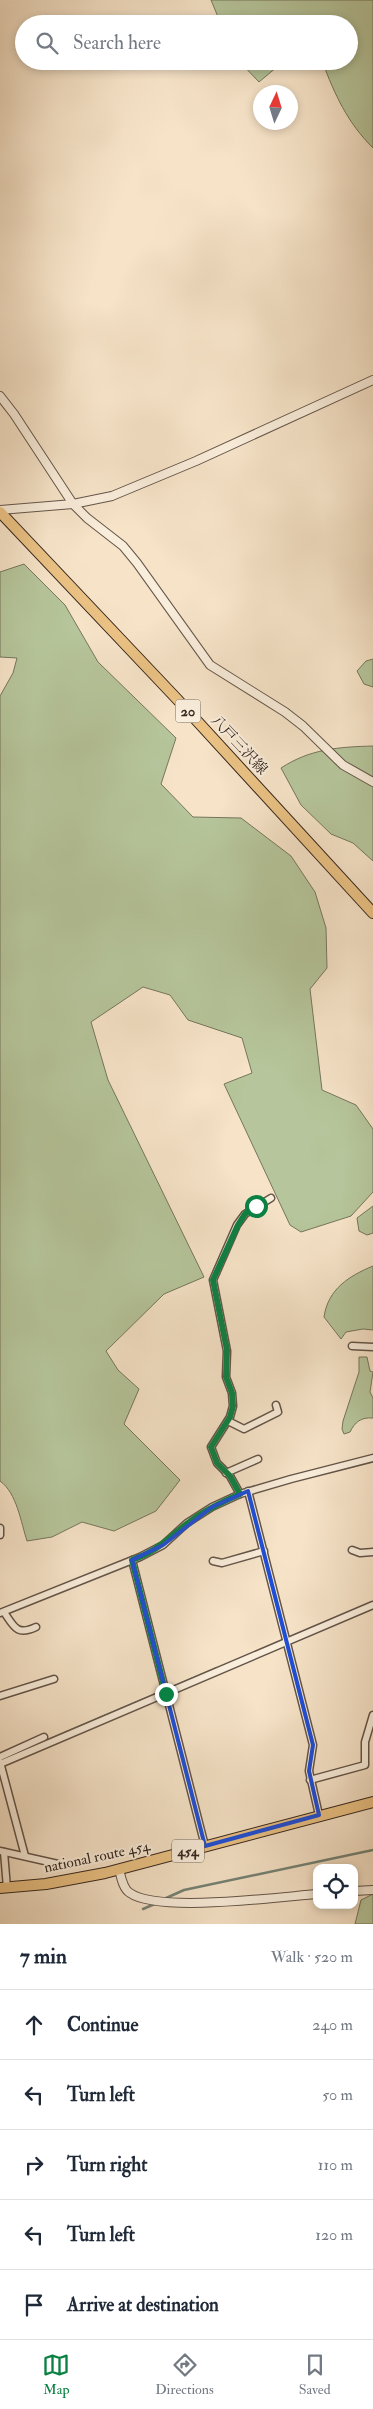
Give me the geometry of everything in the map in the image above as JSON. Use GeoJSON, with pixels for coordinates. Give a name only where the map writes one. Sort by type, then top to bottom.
{"type":"FeatureCollection","features":[{"type":"Feature","properties":{"kind":"main road","name":"八戸三沢線"},"geometry":{"type":"LineString","coordinates":[[0,511],[176,698],[373,913]]}},
{"type":"Feature","properties":{"kind":"main road","name":"national route 454"},"geometry":{"type":"LineString","coordinates":[[4,1888],[46,1884],[119,1869],[373,1802]]}},
{"type":"Feature","properties":{"kind":"street"},"geometry":{"type":"LineString","coordinates":[[0,511],[73,504],[112,496],[136,488],[373,380]]}},
{"type":"Feature","properties":{"kind":"street"},"geometry":{"type":"LineString","coordinates":[[0,396],[14,414],[73,504],[87,518],[123,546],[210,664],[285,712],[303,726],[343,765],[373,782]]}},
{"type":"Feature","properties":{"kind":"street"},"geometry":{"type":"LineString","coordinates":[[240,1494],[212,1455],[211,1447],[228,1421],[233,1406],[232,1393],[226,1377],[227,1350],[213,1280],[241,1219],[251,1210],[271,1198]]}},
{"type":"Feature","properties":{"kind":"street"},"geometry":{"type":"LineString","coordinates":[[352,1346],[373,1348]]}},
{"type":"Feature","properties":{"kind":"street"},"geometry":{"type":"LineString","coordinates":[[228,1421],[244,1429],[278,1412],[276,1405]]}},
{"type":"Feature","properties":{"kind":"street"},"geometry":{"type":"LineString","coordinates":[[36,1627],[25,1632],[20,1631],[14,1628],[2,1612],[132,1560],[163,1545],[187,1523],[212,1507],[240,1494],[363,1459],[373,1458]]}},
{"type":"Feature","properties":{"kind":"street"},"geometry":{"type":"LineString","coordinates":[[226,1473],[258,1459]]}},
{"type":"Feature","properties":{"kind":"street"},"geometry":{"type":"LineString","coordinates":[[248,1491],[313,1745],[309,1771],[319,1815]]}},
{"type":"Feature","properties":{"kind":"street"},"geometry":{"type":"LineString","coordinates":[[0,1528],[0,1535]]}},
{"type":"Feature","properties":{"kind":"street"},"geometry":{"type":"LineString","coordinates":[[213,1561],[222,1563],[264,1550]]}},
{"type":"Feature","properties":{"kind":"street"},"geometry":{"type":"LineString","coordinates":[[352,1550],[360,1553],[373,1552]]}},
{"type":"Feature","properties":{"kind":"street"},"geometry":{"type":"LineString","coordinates":[[132,1560],[205,1846]]}},
{"type":"Feature","properties":{"kind":"street"},"geometry":{"type":"LineString","coordinates":[[25,1856],[0,1763],[373,1605]]}},
{"type":"Feature","properties":{"kind":"street"},"geometry":{"type":"LineString","coordinates":[[0,1696],[54,1679]]}},
{"type":"Feature","properties":{"kind":"street"},"geometry":{"type":"LineString","coordinates":[[310,1780],[365,1765],[364,1742],[373,1715]]}},
{"type":"Feature","properties":{"kind":"street"},"geometry":{"type":"LineString","coordinates":[[0,1757],[44,1738]]}},
{"type":"Feature","properties":{"kind":"street"},"geometry":{"type":"LineString","coordinates":[[4,1888],[2,1851],[58,1864]]}},
{"type":"Feature","properties":{"kind":"street"},"geometry":{"type":"LineString","coordinates":[[119,1869],[124,1886],[129,1893],[152,1900],[198,1903],[313,1894]]}},
{"type":"Feature","properties":{"kind":"street"},"geometry":{"type":"LineString","coordinates":[[358,1891],[373,1890]]}},
{"type":"Feature","properties":{"kind":"highlighted area"},"geometry":{"type":"Polygon","coordinates":[[[248,1491],[313,1745],[309,1771],[319,1815],[205,1846],[132,1560],[163,1545],[212,1507],[248,1491]]]}},
{"type":"Feature","properties":{"kind":"green space"},"geometry":{"type":"Polygon","coordinates":[[[211,0],[373,0],[373,148],[349,118],[326,70],[358,70],[358,15],[217,15],[211,0]]]}},
{"type":"Feature","properties":{"kind":"green space"},"geometry":{"type":"Polygon","coordinates":[[[248,70],[273,70],[259,82],[248,70]]]}},
{"type":"Feature","properties":{"kind":"green space"},"geometry":{"type":"Polygon","coordinates":[[[24,564],[65,605],[98,662],[176,738],[161,784],[193,817],[241,818],[291,856],[315,892],[326,928],[327,968],[310,989],[322,1090],[356,1105],[373,1129],[373,1192],[351,1216],[301,1232],[290,1225],[224,1084],[252,1073],[242,1038],[188,1020],[170,995],[143,987],[91,1022],[108,1080],[204,1277],[164,1294],[106,1351],[118,1370],[139,1389],[124,1424],[180,1480],[156,1511],[114,1531],[82,1522],[52,1537],[27,1541],[11,1493],[0,1481],[0,696],[13,673],[17,658],[0,657],[0,572],[24,564]]]}},
{"type":"Feature","properties":{"kind":"green space"},"geometry":{"type":"Polygon","coordinates":[[[373,659],[373,687],[364,684],[357,671],[366,661],[373,659]]]}},
{"type":"Feature","properties":{"kind":"green space"},"geometry":{"type":"Polygon","coordinates":[[[373,746],[373,861],[353,843],[331,834],[301,805],[281,768],[303,757],[325,750],[373,746]]]}},
{"type":"Feature","properties":{"kind":"green space"},"geometry":{"type":"Polygon","coordinates":[[[373,1206],[373,1233],[367,1235],[359,1231],[357,1218],[373,1206]]]}},
{"type":"Feature","properties":{"kind":"green space"},"geometry":{"type":"Polygon","coordinates":[[[373,1266],[373,1330],[363,1329],[346,1332],[341,1339],[324,1317],[326,1307],[335,1291],[341,1285],[356,1274],[373,1266]]]}},
{"type":"Feature","properties":{"kind":"green space"},"geometry":{"type":"Polygon","coordinates":[[[359,1357],[367,1357],[370,1371],[373,1372],[370,1392],[373,1398],[373,1418],[365,1418],[359,1421],[350,1432],[344,1434],[342,1429],[343,1421],[359,1372],[359,1357]]]}},
{"type":"Feature","properties":{"kind":"green space"},"geometry":{"type":"Polygon","coordinates":[[[373,1894],[373,1924],[355,1924],[361,1900],[373,1894]]]}},
{"type":"Feature","properties":{"kind":"waterway"},"geometry":{"type":"LineString","coordinates":[[34,1746],[217,1668]]}},
{"type":"Feature","properties":{"kind":"waterway"},"geometry":{"type":"LineString","coordinates":[[164,1899],[184,1890],[373,1850]]}},
{"type":"Feature","properties":{"kind":"waterway"},"geometry":{"type":"LineString","coordinates":[[143,1909],[157,1903]]}},
{"type":"Feature","properties":{"kind":"route"},"geometry":{"type":"LineString","coordinates":[[166,1694],[132,1560],[163,1545],[187,1523],[212,1507],[240,1494],[230,1476],[212,1455],[211,1447],[230,1417],[233,1406],[232,1393],[226,1377],[227,1350],[213,1280],[238,1225],[245,1214],[256,1206]]}}]}
